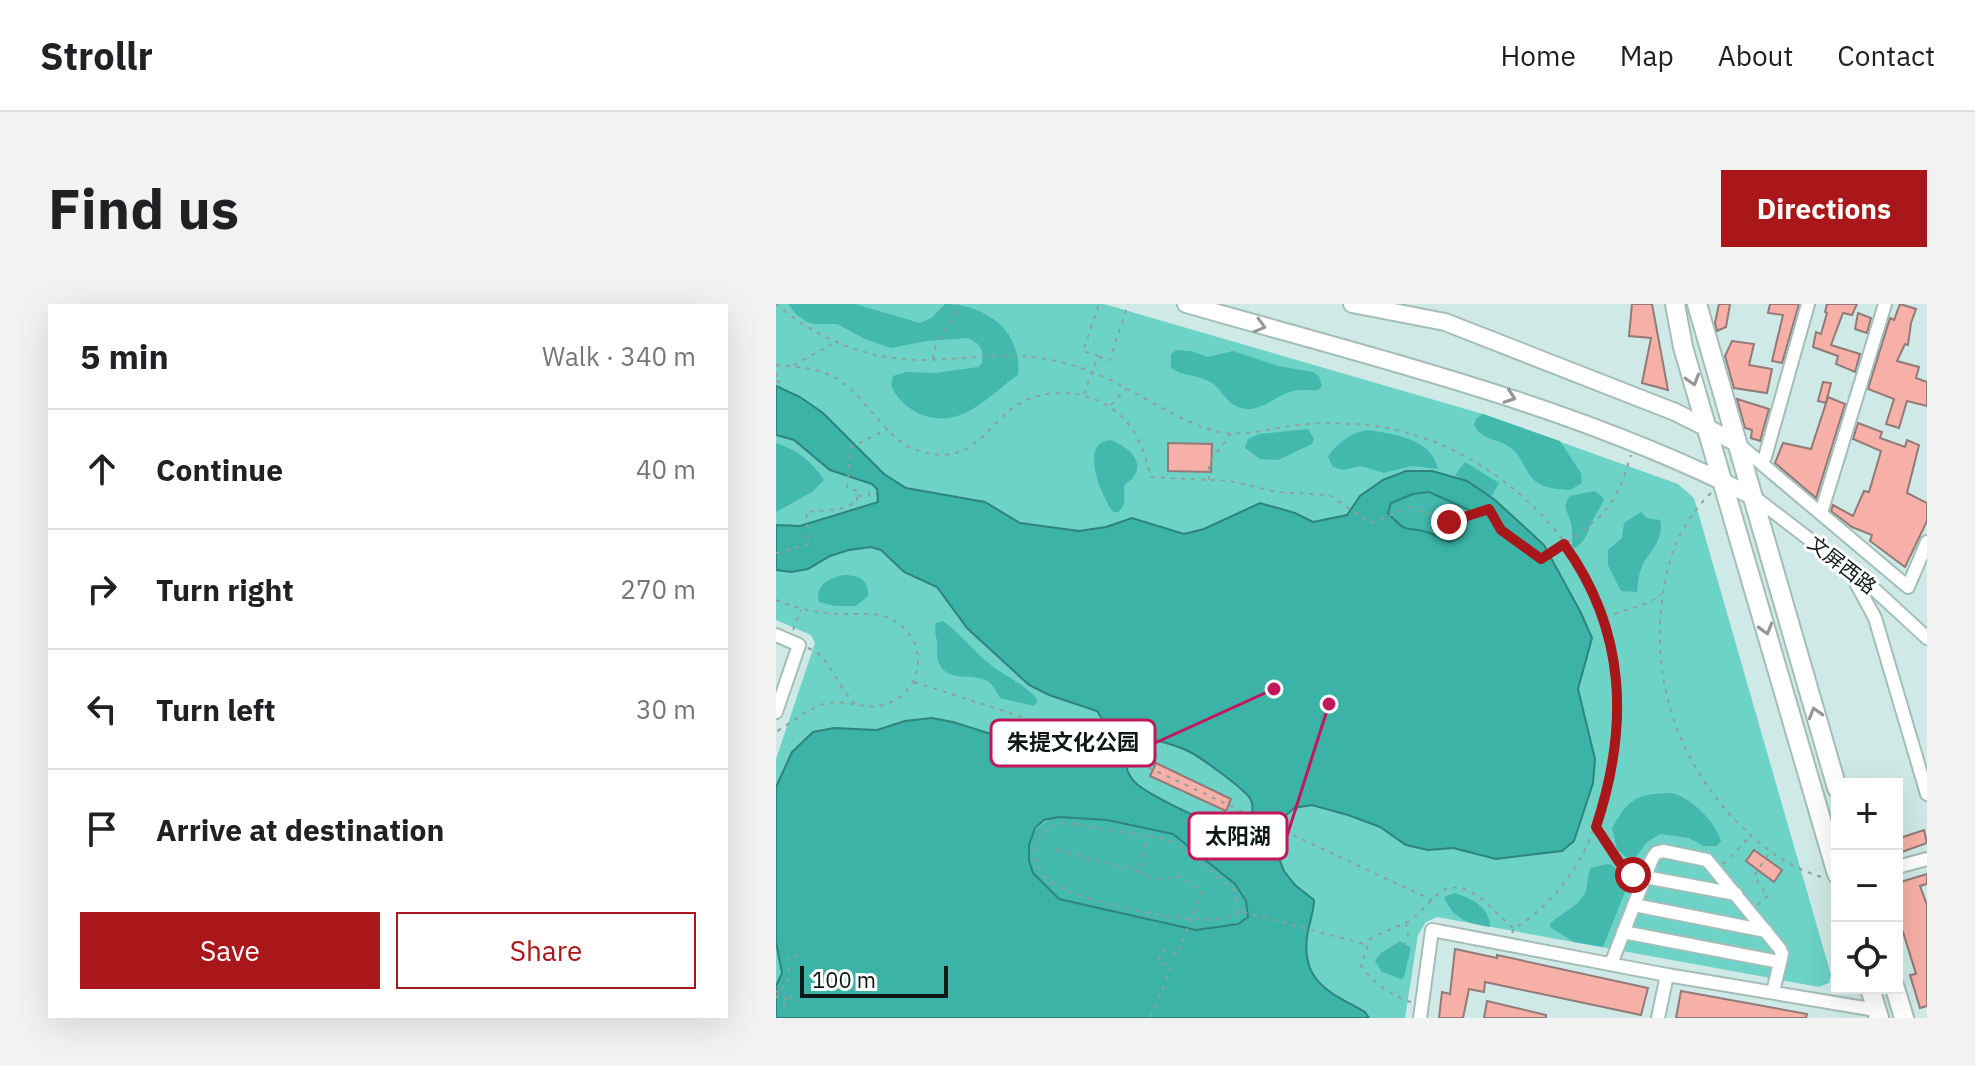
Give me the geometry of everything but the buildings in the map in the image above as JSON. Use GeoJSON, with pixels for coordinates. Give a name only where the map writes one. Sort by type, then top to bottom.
{"type":"FeatureCollection","features":[{"type":"Feature","properties":{"kind":"highway"},"geometry":{"type":"LineString","coordinates":[[1675,304],[1683,347],[1723,481],[1831,876]]}},
{"type":"Feature","properties":{"kind":"highway"},"geometry":{"type":"LineString","coordinates":[[1697,304],[1834,778]]}},
{"type":"Feature","properties":{"kind":"highway"},"geometry":{"type":"LineString","coordinates":[[1872,994],[1877,1014]]}},
{"type":"Feature","properties":{"kind":"highway"},"geometry":{"type":"LineString","coordinates":[[1897,994],[1904,1018]]}},
{"type":"Feature","properties":{"kind":"main road"},"geometry":{"type":"LineString","coordinates":[[1186,304],[1495,392],[1687,463],[1752,496]]}},
{"type":"Feature","properties":{"kind":"main road"},"geometry":{"type":"LineString","coordinates":[[1352,304],[1445,322],[1660,406],[1737,443]]}},
{"type":"Feature","properties":{"kind":"street"},"geometry":{"type":"LineString","coordinates":[[1761,461],[1765,457],[1808,304]]}},
{"type":"Feature","properties":{"kind":"street"},"geometry":{"type":"LineString","coordinates":[[1821,513],[1885,304]]}},
{"type":"Feature","properties":{"kind":"street"},"geometry":{"type":"LineString","coordinates":[[1737,443],[1908,587],[1927,542]]}},
{"type":"Feature","properties":{"kind":"street","name":"文屏西路"},"geometry":{"type":"LineString","coordinates":[[1752,496],[1849,570],[1927,638]]}},
{"type":"Feature","properties":{"kind":"street"},"geometry":{"type":"LineString","coordinates":[[1849,570],[1875,618],[1927,794]]}},
{"type":"Feature","properties":{"kind":"street"},"geometry":{"type":"LineString","coordinates":[[776,635],[794,643],[776,712]]}},
{"type":"Feature","properties":{"kind":"street"},"geometry":{"type":"LineString","coordinates":[[1611,964],[1652,859],[1656,853],[1663,851],[1707,860],[1766,931],[1780,949],[1773,992]]}},
{"type":"Feature","properties":{"kind":"street"},"geometry":{"type":"LineString","coordinates":[[1903,865],[1927,859]]}},
{"type":"Feature","properties":{"kind":"street"},"geometry":{"type":"LineString","coordinates":[[1645,879],[1736,894]]}},
{"type":"Feature","properties":{"kind":"street"},"geometry":{"type":"LineString","coordinates":[[1634,905],[1766,931]]}},
{"type":"Feature","properties":{"kind":"street"},"geometry":{"type":"LineString","coordinates":[[1420,1018],[1432,930],[1877,1014]]}},
{"type":"Feature","properties":{"kind":"street"},"geometry":{"type":"LineString","coordinates":[[1623,932],[1780,962]]}},
{"type":"Feature","properties":{"kind":"street"},"geometry":{"type":"LineString","coordinates":[[1658,1018],[1667,975]]}},
{"type":"Feature","properties":{"kind":"path"},"geometry":{"type":"LineString","coordinates":[[776,304],[809,329],[835,342],[890,357],[933,360],[1023,357],[1056,361],[1093,372],[1192,422],[1231,433],[1324,423],[1385,427],[1422,437],[1457,452],[1504,482],[1531,506],[1586,575],[1604,618],[1614,659],[1617,714],[1611,771],[1596,827],[1559,890],[1530,919],[1513,929],[1509,945]]}},
{"type":"Feature","properties":{"kind":"path"},"geometry":{"type":"LineString","coordinates":[[933,360],[935,343],[954,317],[959,304]]}},
{"type":"Feature","properties":{"kind":"path"},"geometry":{"type":"LineString","coordinates":[[1099,304],[1083,351],[1110,360],[1128,304]]}},
{"type":"Feature","properties":{"kind":"path"},"geometry":{"type":"LineString","coordinates":[[792,367],[835,342]]}},
{"type":"Feature","properties":{"kind":"path"},"geometry":{"type":"LineString","coordinates":[[1084,395],[1098,356]]}},
{"type":"Feature","properties":{"kind":"path"},"geometry":{"type":"LineString","coordinates":[[784,383],[776,379],[778,365],[819,371],[840,381],[858,395],[910,448],[927,453],[950,454],[972,446],[1003,415],[1022,402],[1057,393],[1084,395],[1109,406],[1122,417],[1137,436],[1151,477],[1230,481],[1298,495],[1329,495],[1371,523],[1410,507],[1449,522],[1489,509],[1501,530],[1541,559],[1608,507],[1622,482],[1635,443]]}},
{"type":"Feature","properties":{"kind":"path"},"geometry":{"type":"LineString","coordinates":[[1109,406],[1127,388]]}},
{"type":"Feature","properties":{"kind":"path"},"geometry":{"type":"LineString","coordinates":[[776,553],[809,544],[806,512],[839,509],[857,502],[857,491],[847,488],[851,447],[888,429]]}},
{"type":"Feature","properties":{"kind":"path"},"geometry":{"type":"LineString","coordinates":[[1209,480],[1209,463],[1231,433]]}},
{"type":"Feature","properties":{"kind":"path"},"geometry":{"type":"LineString","coordinates":[[1723,481],[1686,521],[1674,548],[1663,592],[1660,657],[1669,708],[1688,756],[1708,788],[1732,817],[1770,852],[1789,864],[1831,876]]}},
{"type":"Feature","properties":{"kind":"path"},"geometry":{"type":"LineString","coordinates":[[857,496],[869,495]]}},
{"type":"Feature","properties":{"kind":"path"},"geometry":{"type":"LineString","coordinates":[[1604,618],[1649,604],[1663,592]]}},
{"type":"Feature","properties":{"kind":"path"},"geometry":{"type":"LineString","coordinates":[[776,600],[802,609],[875,614],[899,624],[916,649],[918,664],[914,682],[906,693],[890,703],[877,707],[825,704],[776,732]]}},
{"type":"Feature","properties":{"kind":"path"},"geometry":{"type":"LineString","coordinates":[[802,609],[794,643],[817,651],[846,696],[860,707]]}},
{"type":"Feature","properties":{"kind":"path"},"geometry":{"type":"LineString","coordinates":[[914,682],[1083,737],[1432,900]]}},
{"type":"Feature","properties":{"kind":"path"},"geometry":{"type":"LineString","coordinates":[[1241,911],[1234,890],[1181,847],[1166,839],[1053,824],[1039,838],[1036,852],[1038,864],[1046,878],[1075,895],[1120,907],[1192,918],[1229,918],[1241,911],[1368,945]]}},
{"type":"Feature","properties":{"kind":"path"},"geometry":{"type":"LineString","coordinates":[[1596,827],[1619,862],[1633,875],[1645,879]]}},
{"type":"Feature","properties":{"kind":"path"},"geometry":{"type":"LineString","coordinates":[[1139,871],[1148,835]]}},
{"type":"Feature","properties":{"kind":"path"},"geometry":{"type":"LineString","coordinates":[[1717,870],[1751,836]]}},
{"type":"Feature","properties":{"kind":"path"},"geometry":{"type":"LineString","coordinates":[[1056,850],[1139,871],[1146,877],[1159,880],[1180,876],[1202,891],[1177,955],[1163,950],[1158,962],[1171,968],[1150,1018]]}},
{"type":"Feature","properties":{"kind":"path"},"geometry":{"type":"LineString","coordinates":[[1750,911],[1768,896],[1754,876],[1770,852]]}},
{"type":"Feature","properties":{"kind":"path"},"geometry":{"type":"LineString","coordinates":[[1404,946],[1408,934],[1405,923]]}},
{"type":"Feature","properties":{"kind":"path"},"geometry":{"type":"LineString","coordinates":[[776,998],[789,977],[789,957],[797,955]]}},
{"type":"Feature","properties":{"kind":"path"},"geometry":{"type":"LineString","coordinates":[[778,992],[788,1001]]}},
{"type":"Feature","properties":{"kind":"path"},"geometry":{"type":"LineString","coordinates":[[783,1007],[793,994]]}},
{"type":"Feature","properties":{"kind":"shaded area"},"geometry":{"type":"Polygon","coordinates":[[[776,304],[1104,304],[1483,414],[1678,484],[1694,498],[1831,975],[1829,983],[1819,987],[1437,917],[1426,922],[1418,935],[1405,1018],[776,1018],[776,759],[815,643],[811,635],[776,620],[776,304]]]}},
{"type":"Feature","properties":{"kind":"shaded area"},"geometry":{"type":"Polygon","coordinates":[[[788,304],[855,304],[920,323],[931,318],[945,304],[974,309],[987,315],[1008,333],[1018,359],[1018,375],[963,414],[950,418],[923,415],[897,396],[891,386],[893,376],[906,372],[935,373],[978,367],[982,363],[982,351],[978,344],[968,338],[891,348],[867,340],[837,324],[807,322],[788,304]]]}},
{"type":"Feature","properties":{"kind":"shaded area"},"geometry":{"type":"Polygon","coordinates":[[[1176,350],[1208,357],[1233,351],[1278,366],[1313,372],[1319,376],[1322,386],[1318,390],[1293,391],[1257,408],[1242,408],[1231,403],[1207,380],[1171,368],[1171,354],[1176,350]]]}},
{"type":"Feature","properties":{"kind":"shaded area"},"geometry":{"type":"Polygon","coordinates":[[[776,386],[800,397],[823,413],[884,474],[906,488],[985,502],[1020,523],[1079,531],[1106,527],[1132,518],[1184,534],[1204,529],[1260,503],[1313,522],[1347,515],[1360,496],[1383,480],[1406,471],[1432,471],[1467,481],[1495,500],[1544,545],[1592,638],[1578,689],[1595,759],[1593,783],[1574,841],[1562,851],[1496,859],[1453,848],[1428,850],[1406,845],[1380,827],[1348,815],[1312,805],[1294,808],[1283,818],[1278,856],[1284,871],[1295,885],[1314,900],[1307,938],[1309,966],[1322,986],[1365,1012],[1369,1018],[776,1018],[776,986],[782,973],[776,942],[776,787],[792,752],[813,732],[834,728],[877,730],[905,721],[932,718],[1077,761],[1094,757],[1108,734],[1097,711],[1029,685],[967,628],[937,587],[904,572],[881,550],[871,547],[849,550],[830,556],[808,569],[791,572],[776,570],[776,525],[800,526],[878,502],[877,489],[872,484],[830,470],[794,440],[776,435],[776,386]],[[1429,492],[1413,494],[1391,503],[1388,513],[1408,529],[1430,533],[1449,542],[1460,538],[1467,526],[1469,510],[1429,492]],[[1155,740],[1134,744],[1127,770],[1134,782],[1146,791],[1191,814],[1223,825],[1236,827],[1250,818],[1252,807],[1249,797],[1196,755],[1155,740]],[[1059,817],[1044,820],[1035,828],[1029,845],[1029,860],[1033,873],[1059,899],[1196,930],[1238,924],[1248,917],[1246,901],[1235,884],[1173,834],[1107,820],[1059,817]]]}},
{"type":"Feature","properties":{"kind":"shaded area"},"geometry":{"type":"Polygon","coordinates":[[[1483,414],[1560,441],[1581,473],[1582,483],[1570,490],[1549,488],[1538,483],[1511,448],[1477,430],[1474,425],[1476,419],[1483,414]]]}},
{"type":"Feature","properties":{"kind":"shaded area"},"geometry":{"type":"Polygon","coordinates":[[[1308,429],[1314,439],[1312,444],[1278,460],[1260,459],[1245,448],[1248,439],[1259,434],[1308,429]]]}},
{"type":"Feature","properties":{"kind":"shaded area"},"geometry":{"type":"Polygon","coordinates":[[[1369,430],[1400,436],[1420,444],[1434,459],[1438,469],[1411,466],[1384,473],[1360,466],[1343,470],[1333,467],[1328,457],[1336,447],[1352,435],[1369,430]]]}},
{"type":"Feature","properties":{"kind":"shaded area"},"geometry":{"type":"Polygon","coordinates":[[[1110,440],[1131,453],[1137,464],[1134,476],[1124,486],[1124,504],[1118,512],[1113,512],[1103,495],[1095,472],[1095,450],[1100,443],[1110,440]]]}},
{"type":"Feature","properties":{"kind":"shaded area"},"geometry":{"type":"Polygon","coordinates":[[[776,443],[803,457],[824,480],[812,492],[776,512],[776,443]]]}},
{"type":"Feature","properties":{"kind":"shaded area"},"geometry":{"type":"Polygon","coordinates":[[[1465,462],[1499,483],[1491,497],[1455,475],[1465,462]]]}},
{"type":"Feature","properties":{"kind":"shaded area"},"geometry":{"type":"Polygon","coordinates":[[[1595,491],[1604,498],[1603,501],[1585,537],[1575,548],[1572,546],[1572,526],[1566,504],[1570,496],[1595,491]]]}},
{"type":"Feature","properties":{"kind":"shaded area"},"geometry":{"type":"Polygon","coordinates":[[[1429,492],[1469,510],[1467,526],[1460,538],[1449,542],[1430,533],[1407,529],[1387,513],[1391,503],[1413,494],[1429,492]]]}},
{"type":"Feature","properties":{"kind":"shaded area"},"geometry":{"type":"Polygon","coordinates":[[[1641,512],[1647,518],[1660,520],[1660,535],[1639,574],[1637,592],[1621,591],[1608,565],[1608,550],[1622,538],[1624,523],[1641,512]]]}},
{"type":"Feature","properties":{"kind":"shaded area"},"geometry":{"type":"Polygon","coordinates":[[[844,575],[862,579],[868,596],[856,606],[819,602],[821,587],[829,580],[844,575]]]}},
{"type":"Feature","properties":{"kind":"shaded area"},"geometry":{"type":"Polygon","coordinates":[[[943,621],[991,665],[1033,694],[1038,700],[1034,706],[1000,698],[989,682],[982,679],[947,673],[937,659],[935,629],[936,623],[943,621]]]}},
{"type":"Feature","properties":{"kind":"shaded area"},"geometry":{"type":"Polygon","coordinates":[[[1672,793],[1701,811],[1714,826],[1721,841],[1717,846],[1703,846],[1689,838],[1660,834],[1647,842],[1636,857],[1626,857],[1617,849],[1612,828],[1624,810],[1642,796],[1672,793]]]}},
{"type":"Feature","properties":{"kind":"shaded area"},"geometry":{"type":"Polygon","coordinates":[[[1059,817],[1107,820],[1173,834],[1235,884],[1246,901],[1248,917],[1222,928],[1194,929],[1080,907],[1060,900],[1038,881],[1029,856],[1029,843],[1034,832],[1044,823],[1059,817]]]}},
{"type":"Feature","properties":{"kind":"shaded area"},"geometry":{"type":"Polygon","coordinates":[[[1607,864],[1629,882],[1603,947],[1574,942],[1550,927],[1554,920],[1582,898],[1591,868],[1607,864]]]}},
{"type":"Feature","properties":{"kind":"shaded area"},"geometry":{"type":"Polygon","coordinates":[[[1455,893],[1474,901],[1483,909],[1490,927],[1457,916],[1444,897],[1455,893]]]}},
{"type":"Feature","properties":{"kind":"shaded area"},"geometry":{"type":"Polygon","coordinates":[[[1400,941],[1411,948],[1401,979],[1382,972],[1375,961],[1381,953],[1400,941]]]}},
{"type":"Feature","properties":{"kind":"place","name":"朱提文化公园"},"geometry":{"type":"Point","coordinates":[1274,689]}},
{"type":"Feature","properties":{"kind":"place","name":"太阳湖"},"geometry":{"type":"Point","coordinates":[1329,704]}},
{"type":"Feature","properties":{"kind":"route"},"geometry":{"type":"LineString","coordinates":[[1449,522],[1489,509],[1501,530],[1541,559],[1564,544],[1586,575],[1610,641],[1617,695],[1611,771],[1596,827],[1619,862],[1633,875]]}}]}
